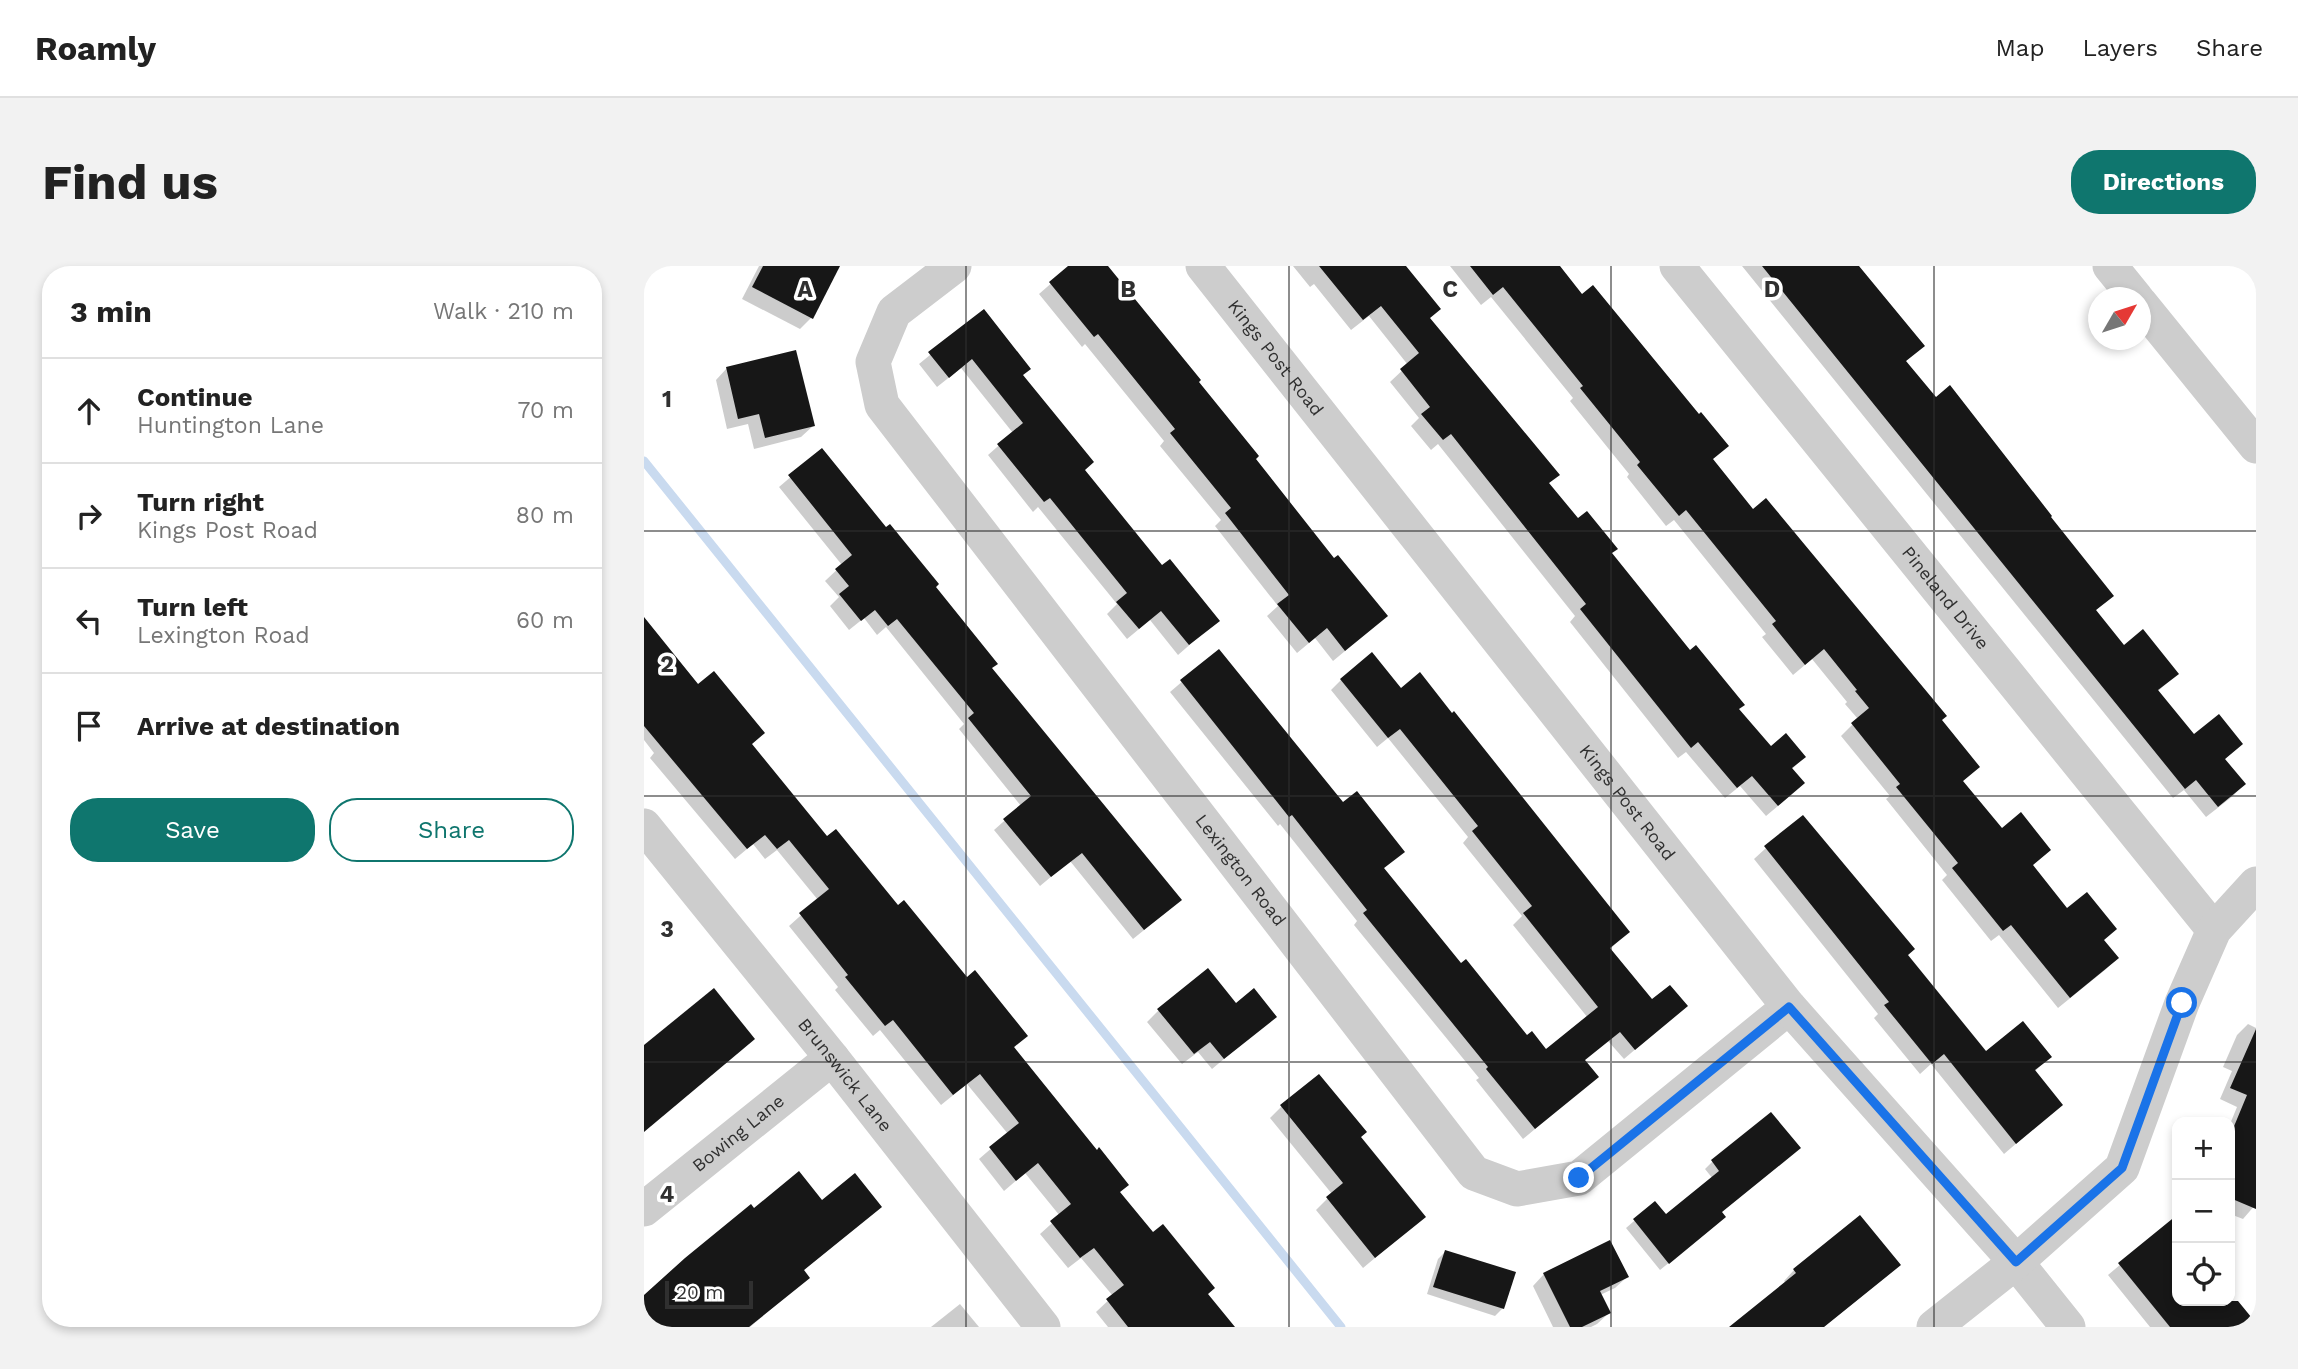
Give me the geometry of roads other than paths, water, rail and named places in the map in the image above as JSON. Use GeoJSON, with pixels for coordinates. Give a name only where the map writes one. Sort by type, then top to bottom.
{"type":"FeatureCollection","features":[{"type":"Feature","properties":{"kind":"street","name":"Lexington Road"},"geometry":{"type":"LineString","coordinates":[[954,266],[894,312],[873,362],[882,405],[1474,1173],[1517,1189],[1579,1178],[1789,1007]]}},
{"type":"Feature","properties":{"kind":"street","name":"Kings Post Road"},"geometry":{"type":"LineString","coordinates":[[1203,266],[1789,1007],[2016,1262],[2068,1327]]}},
{"type":"Feature","properties":{"kind":"street","name":"Pineland Drive"},"geometry":{"type":"LineString","coordinates":[[1676,266],[2214,930]]}},
{"type":"Feature","properties":{"kind":"street"},"geometry":{"type":"LineString","coordinates":[[2110,266],[2127,287]]}},
{"type":"Feature","properties":{"kind":"street"},"geometry":{"type":"LineString","coordinates":[[2151,317],[2256,446]]}},
{"type":"Feature","properties":{"kind":"street","name":"Brunswick Lane"},"geometry":{"type":"LineString","coordinates":[[644,826],[832,1058],[1043,1327]]}},
{"type":"Feature","properties":{"kind":"street"},"geometry":{"type":"LineString","coordinates":[[1934,1327],[2016,1262],[2122,1168],[2182,1003],[2214,930],[2256,884]]}},
{"type":"Feature","properties":{"kind":"street","name":"Bowing Lane"},"geometry":{"type":"LineString","coordinates":[[644,1209],[832,1058]]}},
{"type":"Feature","properties":{"kind":"waterway"},"geometry":{"type":"LineString","coordinates":[[644,461],[1341,1327]]}}]}
